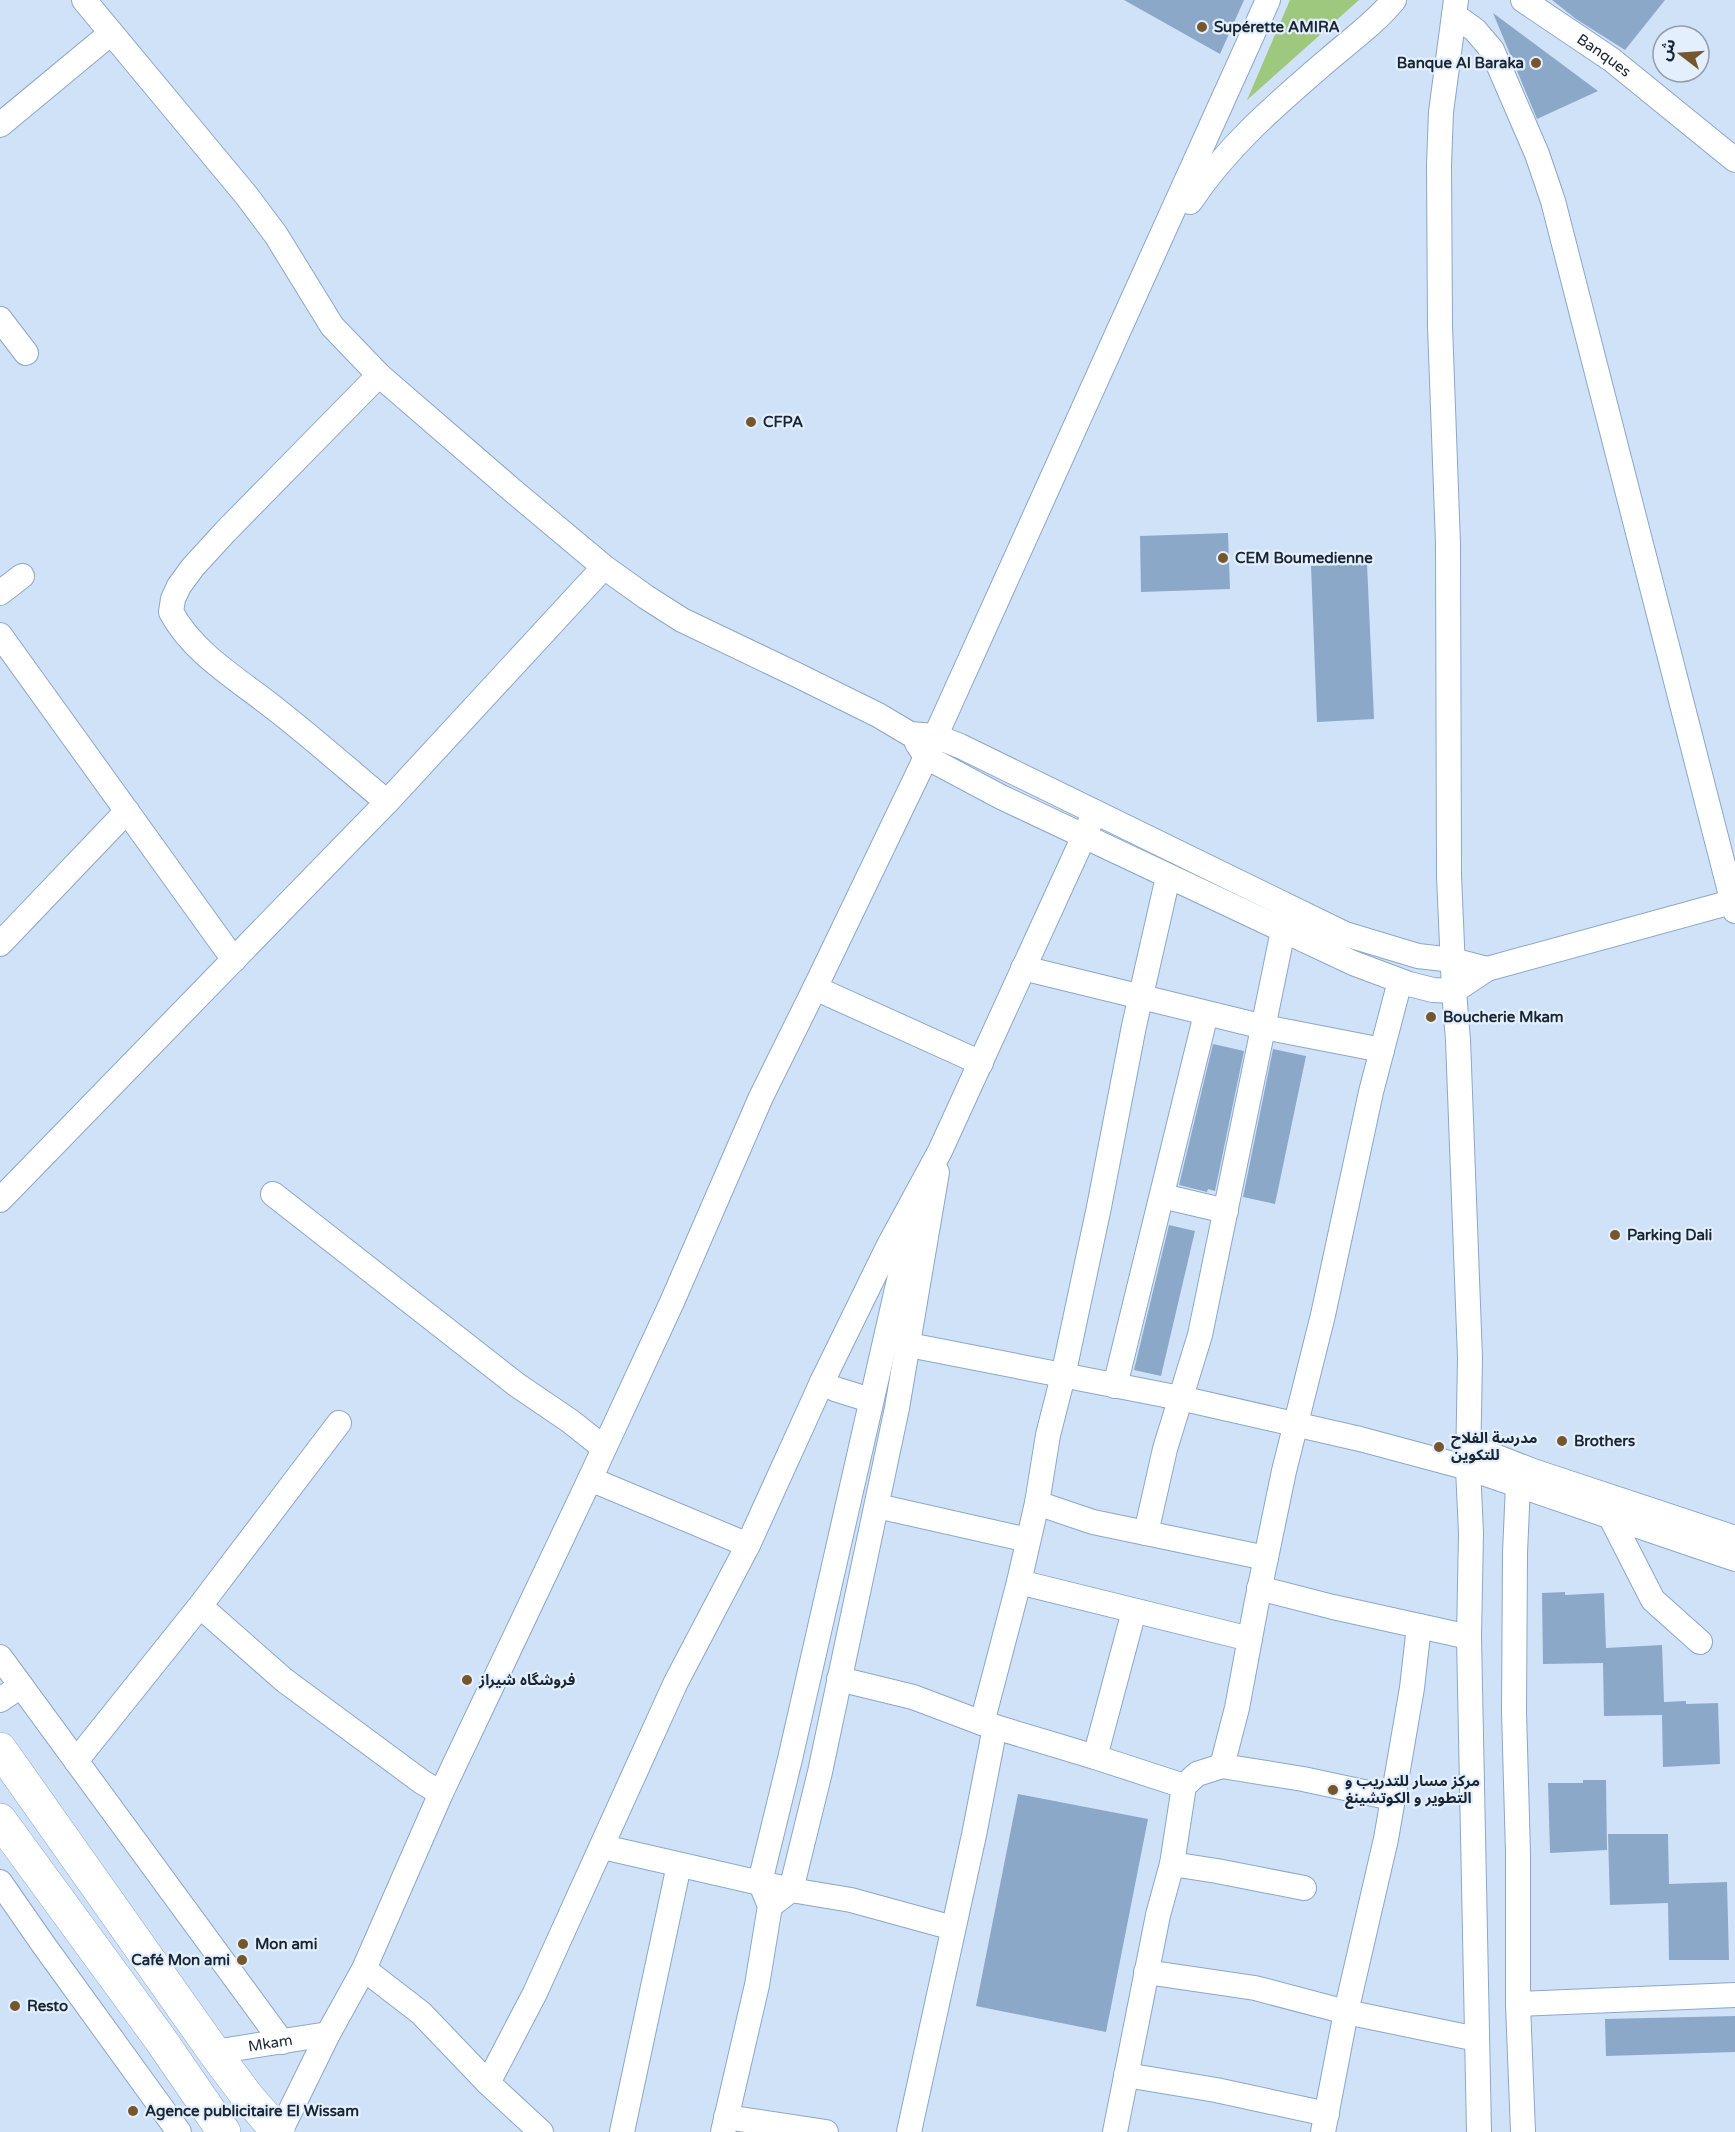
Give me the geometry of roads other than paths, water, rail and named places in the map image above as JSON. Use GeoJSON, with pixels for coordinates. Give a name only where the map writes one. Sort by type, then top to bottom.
{"type":"FeatureCollection","features":[{"type":"Feature","properties":{"kind":"highway"},"geometry":{"type":"LineString","coordinates":[[0,1749],[214,2052],[247,2096],[279,2132]]}},
{"type":"Feature","properties":{"kind":"highway"},"geometry":{"type":"LineString","coordinates":[[0,1820],[160,2039],[224,2132]]}},
{"type":"Feature","properties":{"kind":"street"},"geometry":{"type":"LineString","coordinates":[[84,0],[246,195],[276,235],[332,326],[379,375],[604,567],[682,620],[806,679],[910,734],[1001,797],[1353,963],[1400,981],[1433,990],[1454,991],[1487,969],[1735,904],[1553,201],[1538,154],[1492,50],[1455,8]]}},
{"type":"Feature","properties":{"kind":"street"},"geometry":{"type":"LineString","coordinates":[[279,2132],[327,2034],[364,1969],[441,1793],[672,1302],[761,1097],[930,746],[1092,386],[1153,259],[1268,0]]}},
{"type":"Feature","properties":{"kind":"street"},"geometry":{"type":"LineString","coordinates":[[1153,259],[1208,176],[1246,132],[1380,16],[1394,0]]}},
{"type":"Feature","properties":{"kind":"street","name":"Banques"},"geometry":{"type":"LineString","coordinates":[[1523,0],[1612,60],[1735,160]]}},
{"type":"Feature","properties":{"kind":"street"},"geometry":{"type":"LineString","coordinates":[[1455,8],[1441,112],[1440,326],[1448,544],[1449,853],[1470,1358],[1469,1637],[1479,2132]]}},
{"type":"Feature","properties":{"kind":"street"},"geometry":{"type":"LineString","coordinates":[[0,125],[111,33]]}},
{"type":"Feature","properties":{"kind":"street"},"geometry":{"type":"LineString","coordinates":[[0,319],[26,353]]}},
{"type":"Feature","properties":{"kind":"street"},"geometry":{"type":"LineString","coordinates":[[379,375],[193,567],[179,585],[171,612],[188,638],[209,657],[280,712],[387,802]]}},
{"type":"Feature","properties":{"kind":"street"},"geometry":{"type":"LineString","coordinates":[[0,1200],[387,802],[604,567]]}},
{"type":"Feature","properties":{"kind":"street"},"geometry":{"type":"LineString","coordinates":[[0,593],[22,576]]}},
{"type":"Feature","properties":{"kind":"street"},"geometry":{"type":"LineString","coordinates":[[0,635],[234,960]]}},
{"type":"Feature","properties":{"kind":"street"},"geometry":{"type":"LineString","coordinates":[[930,746],[960,746],[1345,934],[1419,956],[1453,960],[1487,969]]}},
{"type":"Feature","properties":{"kind":"street"},"geometry":{"type":"LineString","coordinates":[[0,944],[127,811]]}},
{"type":"Feature","properties":{"kind":"street"},"geometry":{"type":"LineString","coordinates":[[488,2083],[535,1993],[676,1682],[748,1545],[822,1382],[888,1248],[940,1151],[1095,812]]}},
{"type":"Feature","properties":{"kind":"street"},"geometry":{"type":"LineString","coordinates":[[909,2132],[974,1835],[989,1725],[1037,1503],[1048,1435],[1063,1376],[1168,877]]}},
{"type":"Feature","properties":{"kind":"street"},"geometry":{"type":"LineString","coordinates":[[1146,1533],[1165,1449],[1200,1335],[1288,905]]}},
{"type":"Feature","properties":{"kind":"street"},"geometry":{"type":"LineString","coordinates":[[1023,969],[1206,1014],[1382,1050]]}},
{"type":"Feature","properties":{"kind":"street"},"geometry":{"type":"LineString","coordinates":[[1222,1766],[1237,1708],[1259,1588],[1382,1050],[1400,981]]}},
{"type":"Feature","properties":{"kind":"street"},"geometry":{"type":"LineString","coordinates":[[815,988],[981,1062]]}},
{"type":"Feature","properties":{"kind":"street"},"geometry":{"type":"LineString","coordinates":[[1115,1386],[1206,1014]]}},
{"type":"Feature","properties":{"kind":"street"},"geometry":{"type":"LineString","coordinates":[[770,1906],[791,1890],[820,1772],[909,1345],[940,1151]]}},
{"type":"Feature","properties":{"kind":"street"},"geometry":{"type":"LineString","coordinates":[[826,2132],[724,2124],[757,1985],[770,1906],[760,1882],[919,1190]]}},
{"type":"Feature","properties":{"kind":"street"},"geometry":{"type":"LineString","coordinates":[[273,1194],[480,1357],[570,1420],[604,1448]]}},
{"type":"Feature","properties":{"kind":"street"},"geometry":{"type":"LineString","coordinates":[[1162,1196],[1226,1211]]}},
{"type":"Feature","properties":{"kind":"street"},"geometry":{"type":"LineString","coordinates":[[909,1345],[1180,1398],[1360,1439],[1469,1457],[1610,1506],[1735,1559]]}},
{"type":"Feature","properties":{"kind":"street"},"geometry":{"type":"LineString","coordinates":[[822,1382],[835,1389],[870,1400]]}},
{"type":"Feature","properties":{"kind":"street"},"geometry":{"type":"LineString","coordinates":[[76,1761],[200,1606],[339,1424]]}},
{"type":"Feature","properties":{"kind":"street"},"geometry":{"type":"LineString","coordinates":[[1469,1457],[1518,1485],[1735,1538]]}},
{"type":"Feature","properties":{"kind":"street"},"geometry":{"type":"LineString","coordinates":[[590,1479],[748,1545]]}},
{"type":"Feature","properties":{"kind":"street"},"geometry":{"type":"LineString","coordinates":[[1518,1485],[1514,1690],[1518,1853],[1518,2004],[1523,2132]]}},
{"type":"Feature","properties":{"kind":"street"},"geometry":{"type":"LineString","coordinates":[[1037,1503],[1093,1522],[1266,1558]]}},
{"type":"Feature","properties":{"kind":"street"},"geometry":{"type":"LineString","coordinates":[[877,1506],[1028,1540]]}},
{"type":"Feature","properties":{"kind":"street"},"geometry":{"type":"LineString","coordinates":[[1610,1506],[1653,1600],[1700,1642]]}},
{"type":"Feature","properties":{"kind":"street"},"geometry":{"type":"LineString","coordinates":[[1019,1582],[1250,1639]]}},
{"type":"Feature","properties":{"kind":"street"},"geometry":{"type":"LineString","coordinates":[[1259,1588],[1469,1637]]}},
{"type":"Feature","properties":{"kind":"street"},"geometry":{"type":"LineString","coordinates":[[828,1589],[856,1596]]}},
{"type":"Feature","properties":{"kind":"street"},"geometry":{"type":"LineString","coordinates":[[200,1606],[284,1680],[422,1782],[441,1793]]}},
{"type":"Feature","properties":{"kind":"street"},"geometry":{"type":"LineString","coordinates":[[1095,1756],[1134,1611]]}},
{"type":"Feature","properties":{"kind":"street"},"geometry":{"type":"LineString","coordinates":[[1125,2075],[1216,2090],[1325,2123],[1346,2012],[1386,1839],[1412,1688],[1419,1626]]}},
{"type":"Feature","properties":{"kind":"street"},"geometry":{"type":"LineString","coordinates":[[0,1657],[282,2042]]}},
{"type":"Feature","properties":{"kind":"street"},"geometry":{"type":"LineString","coordinates":[[839,1679],[913,1697],[989,1725],[1095,1756],[1184,1786]]}},
{"type":"Feature","properties":{"kind":"street"},"geometry":{"type":"LineString","coordinates":[[0,1700],[21,1686]]}},
{"type":"Feature","properties":{"kind":"street"},"geometry":{"type":"LineString","coordinates":[[1115,2132],[1158,1915],[1172,1864],[1184,1786],[1197,1774],[1222,1766],[1303,1779],[1392,1798]]}},
{"type":"Feature","properties":{"kind":"street"},"geometry":{"type":"LineString","coordinates":[[603,1847],[791,1890],[850,1900],[953,1928]]}},
{"type":"Feature","properties":{"kind":"street"},"geometry":{"type":"LineString","coordinates":[[1172,1864],[1217,1870],[1304,1888]]}},
{"type":"Feature","properties":{"kind":"street"},"geometry":{"type":"LineString","coordinates":[[622,2132],[679,1865]]}},
{"type":"Feature","properties":{"kind":"street"},"geometry":{"type":"LineString","coordinates":[[0,1881],[179,2132]]}},
{"type":"Feature","properties":{"kind":"street"},"geometry":{"type":"LineString","coordinates":[[364,1969],[421,2013],[488,2083],[541,2132]]}},
{"type":"Feature","properties":{"kind":"street"},"geometry":{"type":"LineString","coordinates":[[1146,1972],[1255,1988],[1346,2012],[1477,2040]]}},
{"type":"Feature","properties":{"kind":"street"},"geometry":{"type":"LineString","coordinates":[[1518,2004],[1735,1995]]}},
{"type":"Feature","properties":{"kind":"street","name":"Mkam"},"geometry":{"type":"LineString","coordinates":[[214,2052],[327,2034]]}},
{"type":"Feature","properties":{"kind":"place","name":"Supérette AMIRA"},"geometry":{"type":"Point","coordinates":[1202,27]}},
{"type":"Feature","properties":{"kind":"place","name":"Banque Al Baraka"},"geometry":{"type":"Point","coordinates":[1536,63]}},
{"type":"Feature","properties":{"kind":"place","name":"CFPA"},"geometry":{"type":"Point","coordinates":[751,422]}},
{"type":"Feature","properties":{"kind":"place","name":"CEM Boumedienne"},"geometry":{"type":"Point","coordinates":[1223,558]}},
{"type":"Feature","properties":{"kind":"place","name":"Boucherie Mkam"},"geometry":{"type":"Point","coordinates":[1431,1017]}},
{"type":"Feature","properties":{"kind":"place","name":"Parking Dali"},"geometry":{"type":"Point","coordinates":[1615,1235]}},
{"type":"Feature","properties":{"kind":"place","name":"Brothers"},"geometry":{"type":"Point","coordinates":[1562,1441]}},
{"type":"Feature","properties":{"kind":"place","name":"مدرسة الفلاح للتكوين"},"geometry":{"type":"Point","coordinates":[1439,1447]}},
{"type":"Feature","properties":{"kind":"place","name":"فروشگاه شيراز"},"geometry":{"type":"Point","coordinates":[467,1680]}},
{"type":"Feature","properties":{"kind":"place","name":"مركز مسار للتدريب و التطوير و الكوتشينغ"},"geometry":{"type":"Point","coordinates":[1333,1790]}},
{"type":"Feature","properties":{"kind":"place","name":"Mon ami"},"geometry":{"type":"Point","coordinates":[243,1944]}},
{"type":"Feature","properties":{"kind":"place","name":"Café Mon ami"},"geometry":{"type":"Point","coordinates":[242,1960]}},
{"type":"Feature","properties":{"kind":"place","name":"Resto"},"geometry":{"type":"Point","coordinates":[15,2006]}},
{"type":"Feature","properties":{"kind":"place","name":"Agence publicitaire El Wissam"},"geometry":{"type":"Point","coordinates":[133,2111]}}]}
